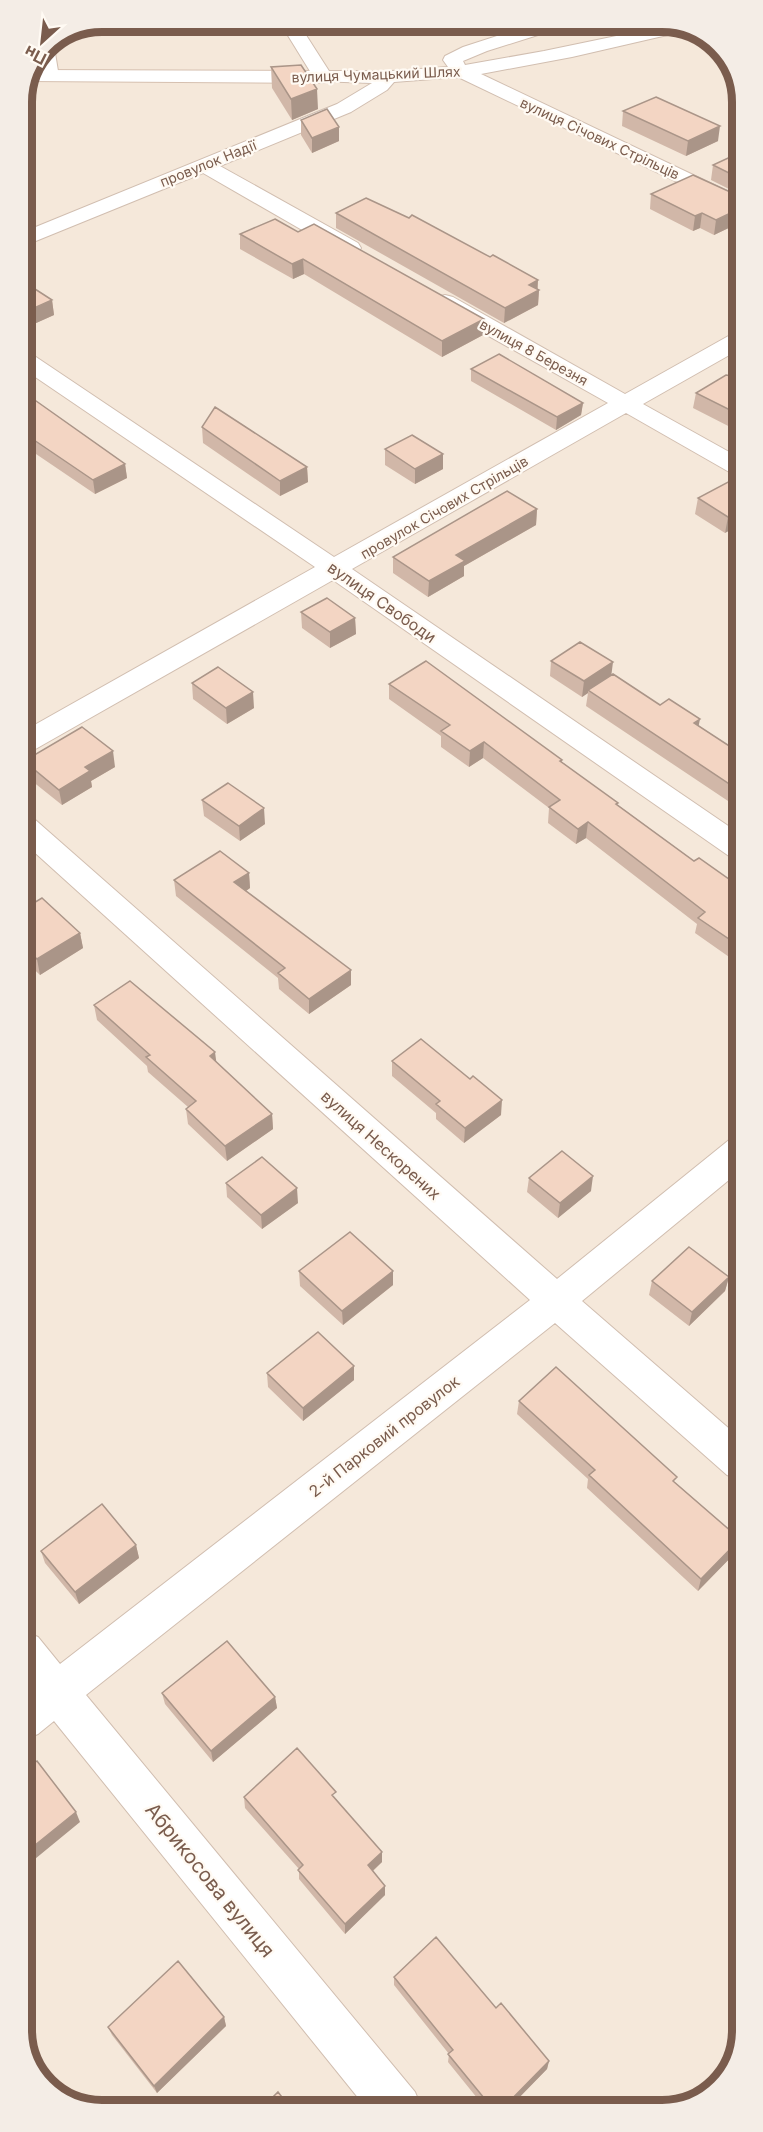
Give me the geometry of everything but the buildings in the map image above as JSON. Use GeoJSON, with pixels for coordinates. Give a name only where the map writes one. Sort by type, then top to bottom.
{"type":"FeatureCollection","features":[{"type":"Feature","properties":{"kind":"street"},"geometry":{"type":"LineString","coordinates":[[295,32],[323,77]]}},
{"type":"Feature","properties":{"kind":"street"},"geometry":{"type":"LineString","coordinates":[[460,71],[452,60],[462,53],[513,39],[529,32]]}},
{"type":"Feature","properties":{"kind":"street","name":"вулиця Чумацький Шлях"},"geometry":{"type":"LineString","coordinates":[[39,76],[323,77],[389,76],[460,71],[551,56],[659,32]]}},
{"type":"Feature","properties":{"kind":"street","name":"вулиця Січових Стрільців"},"geometry":{"type":"LineString","coordinates":[[460,71],[732,201]]}},
{"type":"Feature","properties":{"kind":"street","name":"провулок Надії"},"geometry":{"type":"LineString","coordinates":[[32,236],[344,108],[380,86],[389,76]]}},
{"type":"Feature","properties":{"kind":"street"},"geometry":{"type":"LineString","coordinates":[[203,165],[368,258]]}},
{"type":"Feature","properties":{"kind":"street","name":"вулиця 8 Березня"},"geometry":{"type":"LineString","coordinates":[[429,293],[732,463]]}},
{"type":"Feature","properties":{"kind":"street","name":"провулок Січових Стрільців"},"geometry":{"type":"LineString","coordinates":[[32,738],[732,343]]}},
{"type":"Feature","properties":{"kind":"street","name":"вулиця Свободи"},"geometry":{"type":"LineString","coordinates":[[32,365],[335,569],[732,843]]}},
{"type":"Feature","properties":{"kind":"street","name":"вулиця Нескорених"},"geometry":{"type":"LineString","coordinates":[[32,833],[732,1455]]}},
{"type":"Feature","properties":{"kind":"street","name":"2-й Парковий провулок"},"geometry":{"type":"LineString","coordinates":[[32,1712],[556,1301],[732,1157]]}},
{"type":"Feature","properties":{"kind":"street","name":"Абрикосова вулиця"},"geometry":{"type":"LineString","coordinates":[[32,1662],[391,2100]]}},
{"type":"Feature","properties":{"kind":"shaded area"},"geometry":{"type":"Polygon","coordinates":[[[92,32],[666,32],[688,37],[708,49],[722,67],[729,83],[732,102],[732,2030],[728,2053],[717,2073],[700,2089],[680,2098],[671,2100],[97,2100],[79,2097],[59,2086],[43,2069],[34,2049],[32,2040],[32,97],[39,72],[72,72],[72,38],[92,32]]]}}]}
